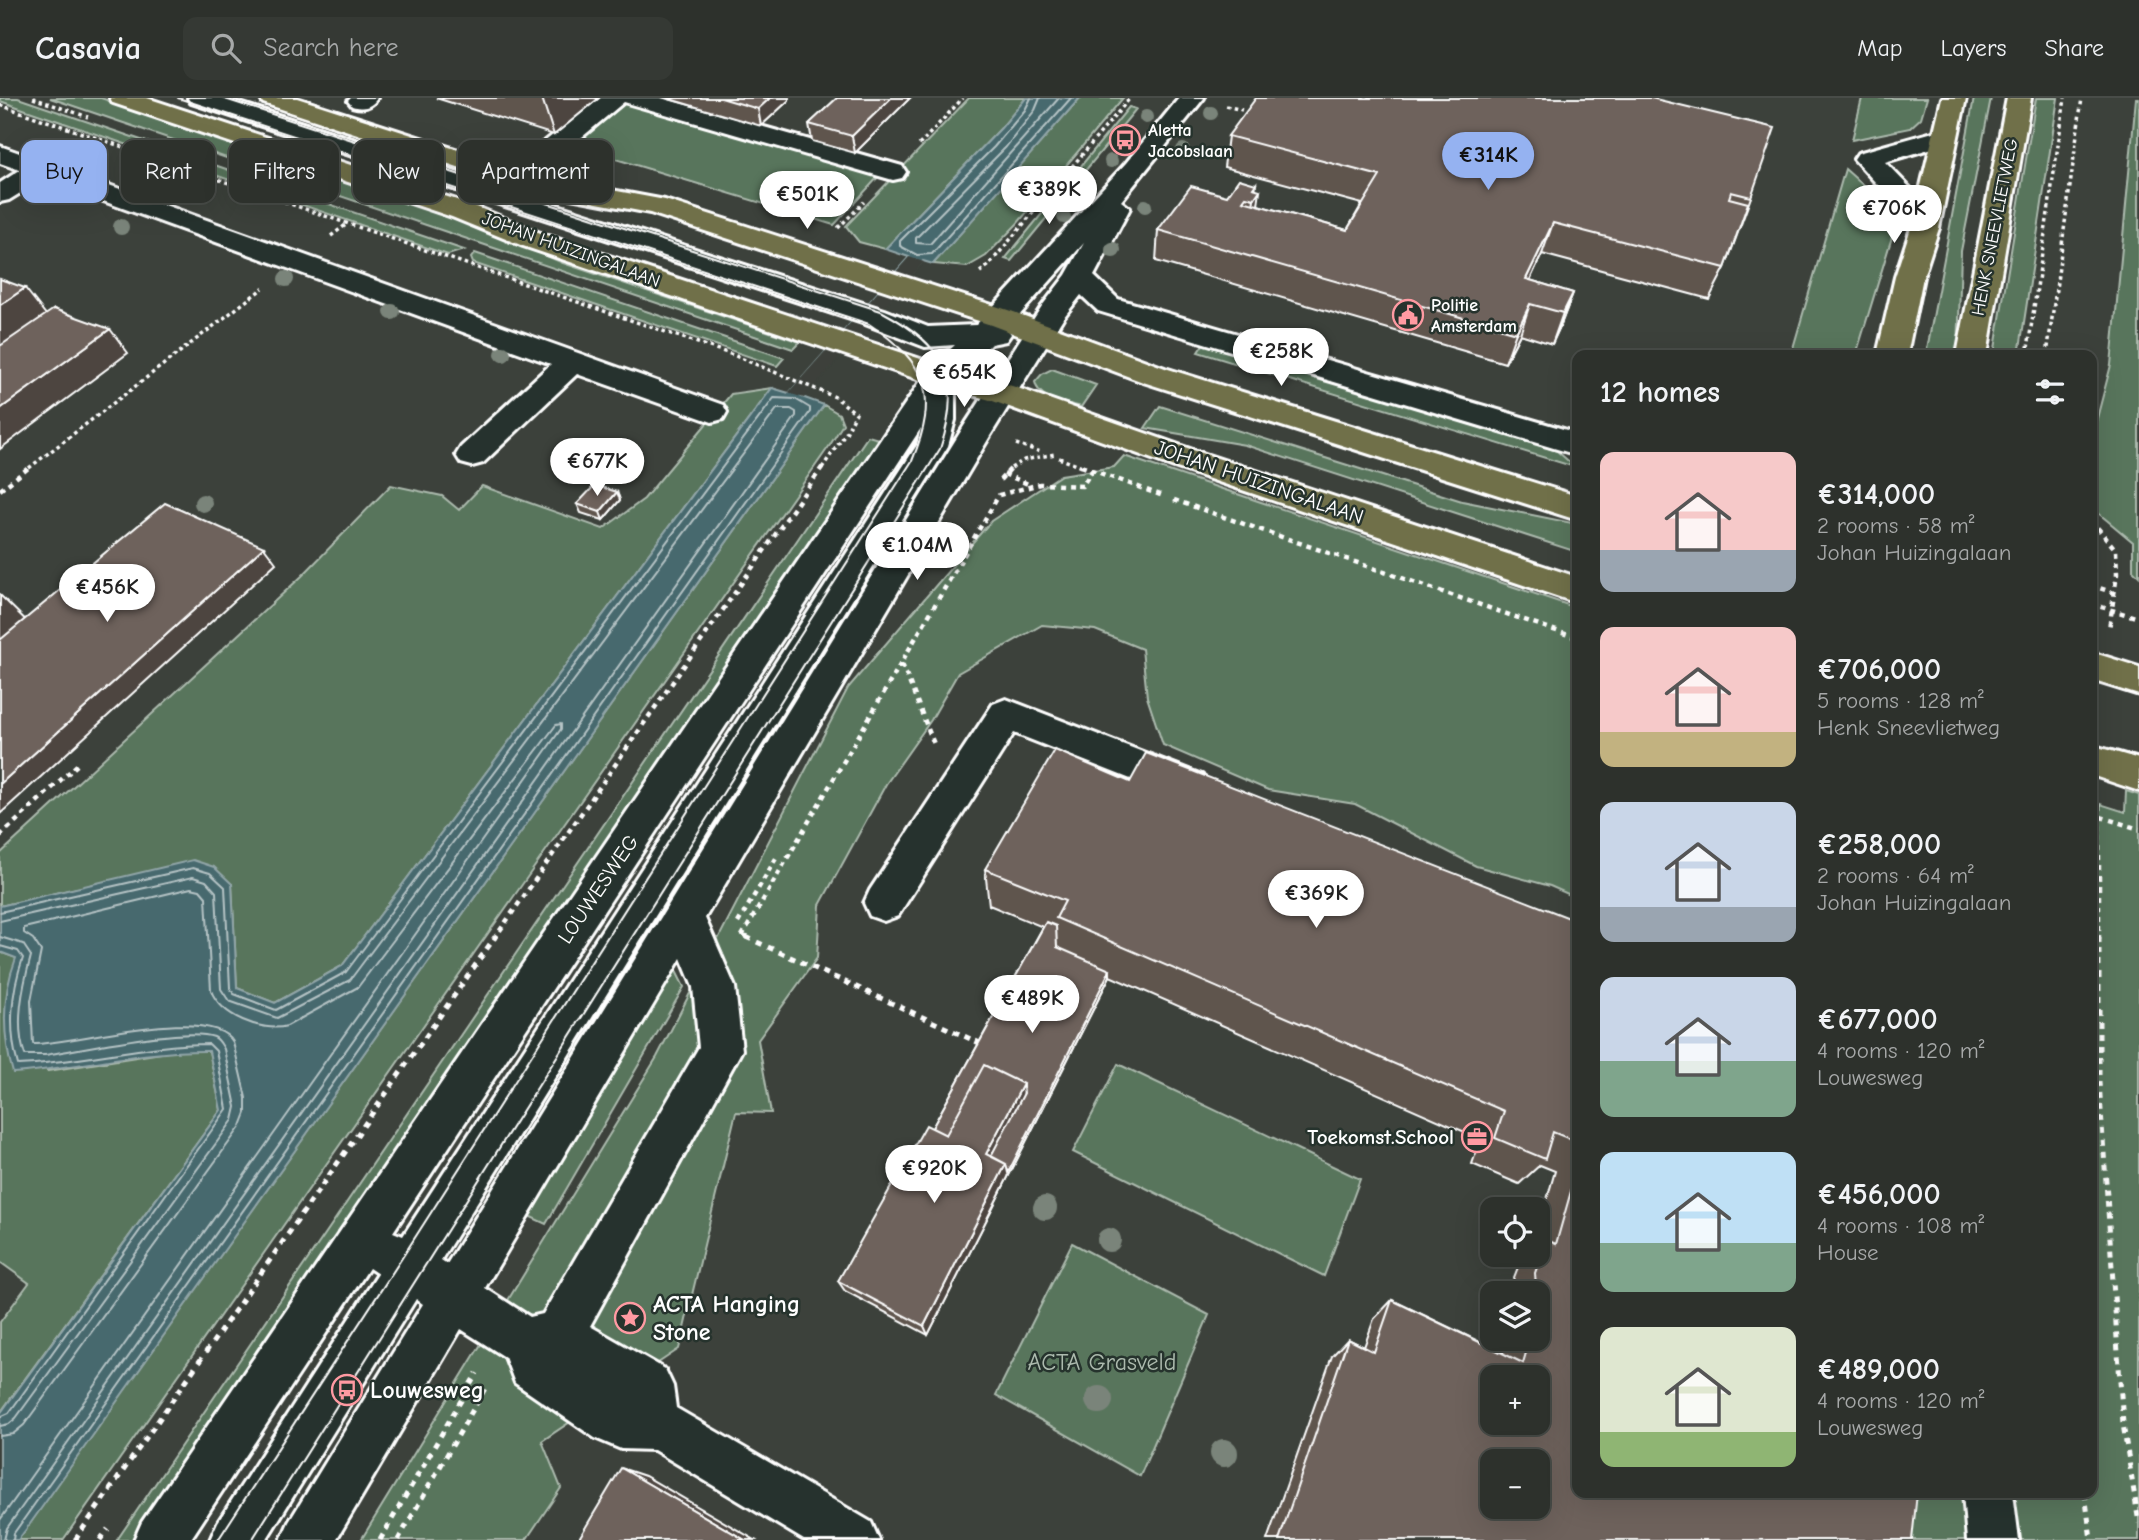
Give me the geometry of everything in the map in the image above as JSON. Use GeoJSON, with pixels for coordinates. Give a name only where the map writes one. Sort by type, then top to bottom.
{"type":"FeatureCollection","features":[{"type":"Feature","properties":{"kind":"main road","name":"JOHAN HUIZINGALAAN"},"geometry":{"type":"LineString","coordinates":[[122,98],[462,211],[533,240],[940,376],[992,390],[1572,588]]}},
{"type":"Feature","properties":{"kind":"main road","name":"JOHAN HUIZINGALAAN"},"geometry":{"type":"LineString","coordinates":[[272,98],[537,184],[655,206],[893,285],[993,326]]}},
{"type":"Feature","properties":{"kind":"main road"},"geometry":{"type":"LineString","coordinates":[[1893,350],[1909,277],[1925,228],[1954,98]]}},
{"type":"Feature","properties":{"kind":"main road","name":"HENK SNEEVLIETWEG"},"geometry":{"type":"LineString","coordinates":[[1973,350],[2019,98]]}},
{"type":"Feature","properties":{"kind":"main road","name":"JOHAN HUIZINGALAAN"},"geometry":{"type":"LineString","coordinates":[[1040,333],[1154,375],[1572,506]]}},
{"type":"Feature","properties":{"kind":"main road"},"geometry":{"type":"LineString","coordinates":[[2099,668],[2139,681]]}},
{"type":"Feature","properties":{"kind":"main road"},"geometry":{"type":"LineString","coordinates":[[2097,762],[2139,775]]}},
{"type":"Feature","properties":{"kind":"street","name":"JOHAN HUIZINGALAAN"},"geometry":{"type":"LineString","coordinates":[[201,98],[878,319],[925,337],[993,326],[1040,333]]}},
{"type":"Feature","properties":{"kind":"street"},"geometry":{"type":"LineString","coordinates":[[563,140],[614,98]]}},
{"type":"Feature","properties":{"kind":"street"},"geometry":{"type":"LineString","coordinates":[[633,98],[893,172]]}},
{"type":"Feature","properties":{"kind":"street"},"geometry":{"type":"LineString","coordinates":[[878,319],[940,376],[993,326],[1135,169],[1192,98]]}},
{"type":"Feature","properties":{"kind":"street"},"geometry":{"type":"LineString","coordinates":[[1925,228],[1907,201],[1867,159],[1944,137]]}},
{"type":"Feature","properties":{"kind":"street"},"geometry":{"type":"LineString","coordinates":[[0,154],[21,162]]}},
{"type":"Feature","properties":{"kind":"street"},"geometry":{"type":"LineString","coordinates":[[307,1540],[684,917],[992,390],[1040,333],[1079,278],[1105,233],[1135,169]]}},
{"type":"Feature","properties":{"kind":"street"},"geometry":{"type":"LineString","coordinates":[[0,194],[21,181]]}},
{"type":"Feature","properties":{"kind":"street"},"geometry":{"type":"LineString","coordinates":[[107,193],[712,412]]}},
{"type":"Feature","properties":{"kind":"street"},"geometry":{"type":"LineString","coordinates":[[1079,278],[1108,305],[1572,443]]}},
{"type":"Feature","properties":{"kind":"street"},"geometry":{"type":"LineString","coordinates":[[472,454],[572,360]]}},
{"type":"Feature","properties":{"kind":"street","name":"LOUWESWEG"},"geometry":{"type":"LineString","coordinates":[[160,1540],[363,1237],[917,439],[939,420],[940,376]]}},
{"type":"Feature","properties":{"kind":"street"},"geometry":{"type":"LineString","coordinates":[[917,439],[992,390]]}},
{"type":"Feature","properties":{"kind":"street","name":"LOUWESWEG"},"geometry":{"type":"LineString","coordinates":[[236,1540],[409,1266],[917,439]]}},
{"type":"Feature","properties":{"kind":"street"},"geometry":{"type":"LineString","coordinates":[[884,904],[1006,714],[1227,801]]}},
{"type":"Feature","properties":{"kind":"street"},"geometry":{"type":"LineString","coordinates":[[684,917],[714,987],[721,1050],[541,1338],[532,1366],[621,1424],[653,1422],[853,1540]]}},
{"type":"Feature","properties":{"kind":"street"},"geometry":{"type":"LineString","coordinates":[[363,1237],[456,1297],[541,1338]]}},
{"type":"Feature","properties":{"kind":"street"},"geometry":{"type":"LineString","coordinates":[[1989,1498],[1993,1540]]}},
{"type":"Feature","properties":{"kind":"path"},"geometry":{"type":"LineString","coordinates":[[837,228],[963,98]]}},
{"type":"Feature","properties":{"kind":"path"},"geometry":{"type":"LineString","coordinates":[[974,276],[988,266],[1130,98]]}},
{"type":"Feature","properties":{"kind":"path"},"geometry":{"type":"LineString","coordinates":[[2028,350],[2064,98]]}},
{"type":"Feature","properties":{"kind":"path"},"geometry":{"type":"LineString","coordinates":[[2048,350],[2082,98]]}},
{"type":"Feature","properties":{"kind":"path"},"geometry":{"type":"LineString","coordinates":[[0,105],[733,355],[835,397],[856,413],[917,439]]}},
{"type":"Feature","properties":{"kind":"path"},"geometry":{"type":"LineString","coordinates":[[0,490],[347,223]]}},
{"type":"Feature","properties":{"kind":"path"},"geometry":{"type":"LineString","coordinates":[[75,1540],[846,433],[856,413]]}},
{"type":"Feature","properties":{"kind":"path"},"geometry":{"type":"LineString","coordinates":[[1088,470],[1572,636]]}},
{"type":"Feature","properties":{"kind":"path"},"geometry":{"type":"LineString","coordinates":[[2097,527],[2116,550],[2117,574],[2099,668]]}},
{"type":"Feature","properties":{"kind":"path"},"geometry":{"type":"LineString","coordinates":[[2097,587],[2114,593]]}},
{"type":"Feature","properties":{"kind":"path"},"geometry":{"type":"LineString","coordinates":[[2097,606],[2139,618]]}},
{"type":"Feature","properties":{"kind":"path"},"geometry":{"type":"LineString","coordinates":[[901,664],[955,794]]}},
{"type":"Feature","properties":{"kind":"path"},"geometry":{"type":"LineString","coordinates":[[0,836],[77,765]]}},
{"type":"Feature","properties":{"kind":"path"},"geometry":{"type":"LineString","coordinates":[[2097,795],[2099,1082],[2123,1424],[2139,1523]]}},
{"type":"Feature","properties":{"kind":"path"},"geometry":{"type":"LineString","coordinates":[[2099,817],[2139,829]]}},
{"type":"Feature","properties":{"kind":"path"},"geometry":{"type":"LineString","coordinates":[[743,935],[995,1050]]}},
{"type":"Feature","properties":{"kind":"path"},"geometry":{"type":"LineString","coordinates":[[2086,1498],[2091,1540]]}},
{"type":"Feature","properties":{"kind":"green space"},"geometry":{"type":"Polygon","coordinates":[[[0,98],[18,98],[141,140],[121,140],[121,143],[0,101],[0,98]]]}},
{"type":"Feature","properties":{"kind":"green space"},"geometry":{"type":"Polygon","coordinates":[[[50,98],[101,98],[229,141],[229,159],[215,154],[215,140],[174,140],[50,98]]]}},
{"type":"Feature","properties":{"kind":"green space"},"geometry":{"type":"Polygon","coordinates":[[[969,98],[1026,98],[1001,128],[885,249],[859,242],[846,226],[969,98]]]}},
{"type":"Feature","properties":{"kind":"green space"},"geometry":{"type":"Polygon","coordinates":[[[1080,98],[1123,98],[1017,224],[986,256],[967,267],[933,264],[1080,98]]]}},
{"type":"Feature","properties":{"kind":"green space"},"geometry":{"type":"Polygon","coordinates":[[[1862,98],[1927,98],[1921,118],[1910,128],[1852,140],[1862,98]]]}},
{"type":"Feature","properties":{"kind":"green space"},"geometry":{"type":"Polygon","coordinates":[[[1974,98],[1991,98],[1961,251],[1958,350],[1927,350],[1974,98]]]}},
{"type":"Feature","properties":{"kind":"green space"},"geometry":{"type":"Polygon","coordinates":[[[2036,98],[2058,98],[2020,350],[1995,350],[2036,98]]]}},
{"type":"Feature","properties":{"kind":"green space"},"geometry":{"type":"Polygon","coordinates":[[[2136,98],[2139,98],[2139,576],[2133,570],[2133,542],[2097,512],[2097,418],[2111,365],[2136,98]]]}},
{"type":"Feature","properties":{"kind":"green space"},"geometry":{"type":"Polygon","coordinates":[[[619,99],[880,175],[834,225],[613,158],[613,140],[567,140],[619,99]]]}},
{"type":"Feature","properties":{"kind":"green space"},"geometry":{"type":"Polygon","coordinates":[[[1129,107],[1136,109],[1011,261],[1005,259],[1129,107]]]}},
{"type":"Feature","properties":{"kind":"green space"},"geometry":{"type":"Polygon","coordinates":[[[215,165],[229,170],[229,180],[215,175],[215,165]]]}},
{"type":"Feature","properties":{"kind":"green space"},"geometry":{"type":"Polygon","coordinates":[[[1845,169],[1893,212],[1895,227],[1858,350],[1792,350],[1845,169]]]}},
{"type":"Feature","properties":{"kind":"green space"},"geometry":{"type":"Polygon","coordinates":[[[339,177],[353,182],[353,200],[339,196],[339,177]]]}},
{"type":"Feature","properties":{"kind":"green space"},"geometry":{"type":"Polygon","coordinates":[[[297,203],[326,203],[464,250],[448,255],[297,203]]]}},
{"type":"Feature","properties":{"kind":"green space"},"geometry":{"type":"Polygon","coordinates":[[[361,203],[416,203],[455,216],[563,263],[800,342],[793,349],[361,203]]]}},
{"type":"Feature","properties":{"kind":"green space"},"geometry":{"type":"Polygon","coordinates":[[[475,253],[784,358],[777,366],[473,263],[471,258],[475,253]]]}},
{"type":"Feature","properties":{"kind":"green space"},"geometry":{"type":"Polygon","coordinates":[[[1204,343],[1557,451],[1572,466],[1198,352],[1204,343]]]}},
{"type":"Feature","properties":{"kind":"green space"},"geometry":{"type":"Polygon","coordinates":[[[1052,369],[1096,385],[1081,407],[1047,397],[1037,388],[1035,382],[1042,374],[1052,369]]]}},
{"type":"Feature","properties":{"kind":"green space"},"geometry":{"type":"Polygon","coordinates":[[[772,388],[342,966],[275,1003],[237,988],[232,884],[77,888],[0,906],[0,854],[302,576],[391,485],[442,496],[459,510],[482,486],[603,529],[644,499],[731,394],[772,388]]]}},
{"type":"Feature","properties":{"kind":"green space"},"geometry":{"type":"Polygon","coordinates":[[[824,405],[839,414],[843,424],[830,445],[63,1540],[18,1540],[824,405]]]}},
{"type":"Feature","properties":{"kind":"green space"},"geometry":{"type":"Polygon","coordinates":[[[1160,406],[1462,501],[1572,523],[1572,550],[1245,445],[1145,428],[1160,406]]]}},
{"type":"Feature","properties":{"kind":"green space"},"geometry":{"type":"Polygon","coordinates":[[[868,436],[882,440],[141,1540],[117,1540],[868,436]]]}},
{"type":"Feature","properties":{"kind":"green space"},"geometry":{"type":"Polygon","coordinates":[[[1124,456],[1572,606],[1572,896],[1550,886],[1476,866],[1355,804],[1268,790],[1163,745],[1147,697],[1142,649],[1095,630],[1042,625],[958,673],[931,720],[886,784],[820,905],[817,958],[758,1040],[771,1113],[736,1112],[679,1349],[542,1441],[561,1488],[526,1540],[361,1540],[657,1057],[848,688],[991,521],[1061,475],[1114,467],[1124,456]]]}},
{"type":"Feature","properties":{"kind":"green space"},"geometry":{"type":"Polygon","coordinates":[[[2126,791],[2139,795],[2139,1540],[1911,1540],[1910,1498],[2097,1498],[2097,803],[2125,812],[2126,791]]]}},
{"type":"Feature","properties":{"kind":"green space"},"geometry":{"type":"Polygon","coordinates":[[[0,952],[16,958],[47,1071],[174,1051],[209,1051],[221,1110],[0,1413],[0,1322],[29,1283],[0,1262],[0,952]]]}},
{"type":"Feature","properties":{"kind":"green space"},"geometry":{"type":"Polygon","coordinates":[[[670,959],[684,987],[546,1224],[518,1211],[670,959]]]}},
{"type":"Feature","properties":{"kind":"green space"},"geometry":{"type":"Polygon","coordinates":[[[1118,1064],[1360,1179],[1324,1276],[1073,1152],[1118,1064]]]}},
{"type":"Feature","properties":{"kind":"green space","name":"ACTA Grasveld"},"geometry":{"type":"Polygon","coordinates":[[[1072,1243],[1209,1315],[1140,1476],[996,1395],[1072,1243]]]}},
{"type":"Feature","properties":{"kind":"water"},"geometry":{"type":"Polygon","coordinates":[[[1026,98],[1080,98],[933,264],[923,261],[802,397],[824,405],[30,1524],[18,1540],[0,1540],[0,1414],[221,1110],[209,1051],[160,1053],[13,1073],[5,1015],[8,986],[16,958],[0,952],[0,906],[193,860],[214,867],[232,884],[237,988],[275,1003],[342,966],[772,388],[789,393],[909,257],[885,249],[1001,128],[1026,98]]]}},
{"type":"Feature","properties":{"kind":"pier"},"geometry":{"type":"Polygon","coordinates":[[[909,257],[924,262],[804,398],[788,393],[909,257]]]}},
{"type":"Feature","properties":{"kind":"building"},"geometry":{"type":"Polygon","coordinates":[[[721,98],[770,98],[758,109],[721,98]]]}},
{"type":"Feature","properties":{"kind":"building"},"geometry":{"type":"Polygon","coordinates":[[[837,98],[891,98],[852,136],[809,124],[837,98]]]}},
{"type":"Feature","properties":{"kind":"building"},"geometry":{"type":"Polygon","coordinates":[[[1256,98],[1651,98],[1775,128],[1751,197],[1731,192],[1729,198],[1748,203],[1725,268],[1553,223],[1526,279],[1573,293],[1563,313],[1530,304],[1516,333],[1158,230],[1191,186],[1227,196],[1239,179],[1256,184],[1253,188],[1260,190],[1254,199],[1246,197],[1243,201],[1347,230],[1380,176],[1228,136],[1256,98]]]}},
{"type":"Feature","properties":{"kind":"building"},"geometry":{"type":"Polygon","coordinates":[[[0,279],[25,288],[0,305],[0,279]]]}},
{"type":"Feature","properties":{"kind":"building"},"geometry":{"type":"Polygon","coordinates":[[[54,309],[110,329],[0,409],[0,346],[54,309]]]}},
{"type":"Feature","properties":{"kind":"building"},"geometry":{"type":"Polygon","coordinates":[[[595,485],[617,492],[600,512],[577,504],[595,485]]]}},
{"type":"Feature","properties":{"kind":"building"},"geometry":{"type":"Polygon","coordinates":[[[165,503],[264,547],[0,784],[0,640],[165,503]]]}},
{"type":"Feature","properties":{"kind":"building"},"geometry":{"type":"Polygon","coordinates":[[[1055,750],[1130,782],[1146,753],[1572,919],[1572,1140],[1553,1132],[1545,1159],[1495,1138],[1504,1111],[1056,918],[1065,901],[985,869],[1055,750]]]}},
{"type":"Feature","properties":{"kind":"building"},"geometry":{"type":"Polygon","coordinates":[[[1046,922],[1056,926],[1057,947],[1110,970],[1008,1173],[1006,1164],[991,1156],[1024,1093],[1023,1084],[984,1065],[946,1135],[932,1128],[1046,922]]]}},
{"type":"Feature","properties":{"kind":"building"},"geometry":{"type":"Polygon","coordinates":[[[984,1065],[1023,1084],[986,1154],[1006,1164],[924,1326],[838,1281],[926,1125],[946,1135],[984,1065]]]}},
{"type":"Feature","properties":{"kind":"building"},"geometry":{"type":"Polygon","coordinates":[[[1572,1188],[1572,1498],[1916,1498],[1912,1540],[1279,1540],[1348,1339],[1374,1352],[1392,1300],[1480,1342],[1480,1351],[1498,1351],[1523,1363],[1526,1351],[1550,1351],[1550,1281],[1536,1281],[1537,1267],[1550,1267],[1550,1241],[1556,1244],[1572,1188]]]}},
{"type":"Feature","properties":{"kind":"building"},"geometry":{"type":"Polygon","coordinates":[[[621,1468],[745,1540],[578,1540],[621,1468]]]}},
{"type":"Feature","properties":{"kind":"tram line"},"geometry":{"type":"LineString","coordinates":[[178,98],[869,324],[889,338],[916,367],[926,399],[925,418],[912,461],[400,1261],[218,1540]]}},
{"type":"Feature","properties":{"kind":"tram line"},"geometry":{"type":"LineString","coordinates":[[222,98],[881,311],[921,337],[934,351],[944,366],[950,403],[940,449],[252,1540]]}},
{"type":"Feature","properties":{"kind":"place","name":"Aletta Jacobslaan"},"geometry":{"type":"Point","coordinates":[1125,140]}},
{"type":"Feature","properties":{"kind":"place","name":"Politie Amsterdam"},"geometry":{"type":"Point","coordinates":[1408,315]}},
{"type":"Feature","properties":{"kind":"place","name":"Toekomst.School"},"geometry":{"type":"Point","coordinates":[1477,1137]}},
{"type":"Feature","properties":{"kind":"place","name":"ACTA Hanging Stone"},"geometry":{"type":"Point","coordinates":[630,1318]}},
{"type":"Feature","properties":{"kind":"place","name":"Louwesweg"},"geometry":{"type":"Point","coordinates":[347,1390]}}]}
